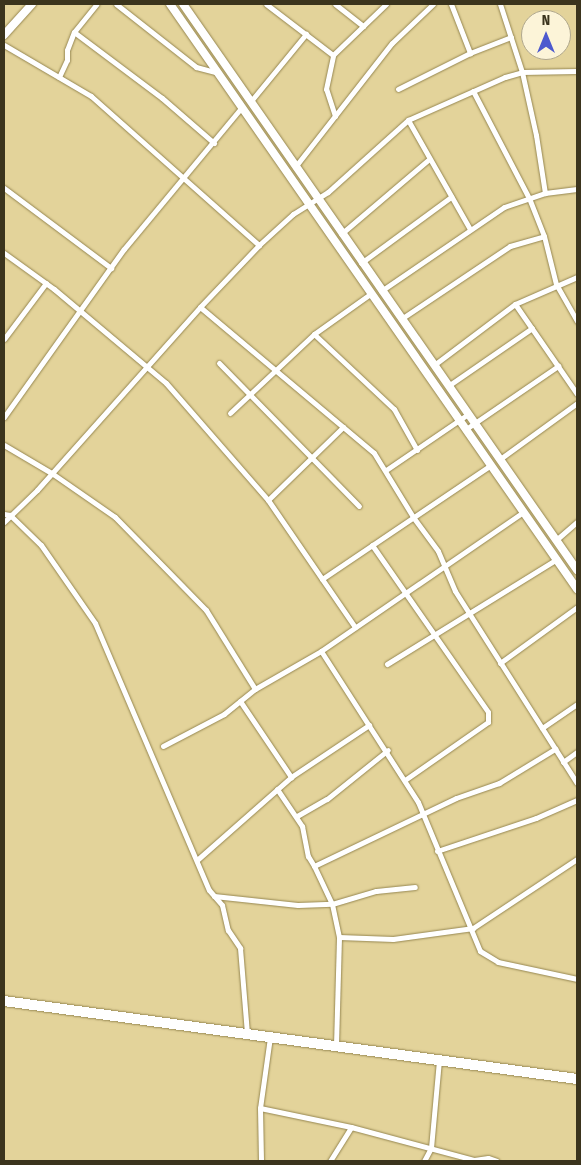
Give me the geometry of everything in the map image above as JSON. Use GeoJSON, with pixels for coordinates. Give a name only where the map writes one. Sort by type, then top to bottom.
{"type":"FeatureCollection","features":[{"type":"Feature","properties":{"kind":"highway"},"geometry":{"type":"LineString","coordinates":[[4,1001],[336,1045],[577,1080]]}},
{"type":"Feature","properties":{"kind":"main road"},"geometry":{"type":"LineString","coordinates":[[4,35],[32,4]]}},
{"type":"Feature","properties":{"kind":"main road"},"geometry":{"type":"LineString","coordinates":[[170,4],[577,589]]}},
{"type":"Feature","properties":{"kind":"main road"},"geometry":{"type":"LineString","coordinates":[[183,4],[317,197],[340,234],[577,570]]}},
{"type":"Feature","properties":{"kind":"street"},"geometry":{"type":"LineString","coordinates":[[59,77],[67,60],[67,50],[74,32],[97,4]]}},
{"type":"Feature","properties":{"kind":"street"},"geometry":{"type":"LineString","coordinates":[[116,4],[196,67],[219,73]]}},
{"type":"Feature","properties":{"kind":"street"},"geometry":{"type":"LineString","coordinates":[[266,4],[333,55]]}},
{"type":"Feature","properties":{"kind":"street"},"geometry":{"type":"LineString","coordinates":[[336,4],[363,26]]}},
{"type":"Feature","properties":{"kind":"street"},"geometry":{"type":"LineString","coordinates":[[335,116],[326,89],[333,55],[386,4]]}},
{"type":"Feature","properties":{"kind":"street"},"geometry":{"type":"LineString","coordinates":[[295,167],[392,43],[432,4]]}},
{"type":"Feature","properties":{"kind":"street"},"geometry":{"type":"LineString","coordinates":[[451,4],[470,53]]}},
{"type":"Feature","properties":{"kind":"street"},"geometry":{"type":"LineString","coordinates":[[500,4],[522,72],[536,135],[545,193]]}},
{"type":"Feature","properties":{"kind":"street"},"geometry":{"type":"LineString","coordinates":[[74,32],[162,98],[214,143]]}},
{"type":"Feature","properties":{"kind":"street"},"geometry":{"type":"LineString","coordinates":[[251,101],[306,34]]}},
{"type":"Feature","properties":{"kind":"street"},"geometry":{"type":"LineString","coordinates":[[398,89],[470,53],[511,37]]}},
{"type":"Feature","properties":{"kind":"street"},"geometry":{"type":"LineString","coordinates":[[4,45],[91,96],[259,245]]}},
{"type":"Feature","properties":{"kind":"street"},"geometry":{"type":"LineString","coordinates":[[4,522],[52,474],[148,368],[200,307],[259,245],[317,197],[328,192],[408,120],[473,91],[522,72],[577,71]]}},
{"type":"Feature","properties":{"kind":"street"},"geometry":{"type":"LineString","coordinates":[[473,91],[529,198],[544,236],[556,284],[577,321]]}},
{"type":"Feature","properties":{"kind":"street"},"geometry":{"type":"LineString","coordinates":[[4,416],[111,268],[242,108]]}},
{"type":"Feature","properties":{"kind":"street"},"geometry":{"type":"LineString","coordinates":[[408,120],[470,229]]}},
{"type":"Feature","properties":{"kind":"street"},"geometry":{"type":"LineString","coordinates":[[340,234],[430,159]]}},
{"type":"Feature","properties":{"kind":"street"},"geometry":{"type":"LineString","coordinates":[[4,188],[111,268]]}},
{"type":"Feature","properties":{"kind":"street"},"geometry":{"type":"LineString","coordinates":[[381,290],[504,207],[545,193],[577,189]]}},
{"type":"Feature","properties":{"kind":"street"},"geometry":{"type":"LineString","coordinates":[[361,264],[451,197]]}},
{"type":"Feature","properties":{"kind":"street"},"geometry":{"type":"LineString","coordinates":[[401,319],[510,246],[544,236]]}},
{"type":"Feature","properties":{"kind":"street"},"geometry":{"type":"LineString","coordinates":[[4,253],[80,310],[166,383],[268,500],[355,627]]}},
{"type":"Feature","properties":{"kind":"street"},"geometry":{"type":"LineString","coordinates":[[434,365],[515,304],[556,284],[577,277]]}},
{"type":"Feature","properties":{"kind":"street"},"geometry":{"type":"LineString","coordinates":[[4,339],[46,283]]}},
{"type":"Feature","properties":{"kind":"street"},"geometry":{"type":"LineString","coordinates":[[230,413],[274,369],[314,334],[370,294]]}},
{"type":"Feature","properties":{"kind":"street"},"geometry":{"type":"LineString","coordinates":[[515,304],[577,394]]}},
{"type":"Feature","properties":{"kind":"street"},"geometry":{"type":"LineString","coordinates":[[200,307],[374,453],[413,517],[446,566],[455,591],[577,783]]}},
{"type":"Feature","properties":{"kind":"street"},"geometry":{"type":"LineString","coordinates":[[448,386],[532,328]]}},
{"type":"Feature","properties":{"kind":"street"},"geometry":{"type":"LineString","coordinates":[[314,334],[394,409],[418,450]]}},
{"type":"Feature","properties":{"kind":"street"},"geometry":{"type":"LineString","coordinates":[[219,363],[251,393],[311,458],[359,506]]}},
{"type":"Feature","properties":{"kind":"street"},"geometry":{"type":"LineString","coordinates":[[466,429],[558,366]]}},
{"type":"Feature","properties":{"kind":"street"},"geometry":{"type":"LineString","coordinates":[[500,459],[577,403]]}},
{"type":"Feature","properties":{"kind":"street"},"geometry":{"type":"LineString","coordinates":[[386,470],[418,450],[468,414]]}},
{"type":"Feature","properties":{"kind":"street"},"geometry":{"type":"LineString","coordinates":[[268,500],[343,427]]}},
{"type":"Feature","properties":{"kind":"street"},"geometry":{"type":"LineString","coordinates":[[4,445],[52,474],[115,518],[206,610],[255,689]]}},
{"type":"Feature","properties":{"kind":"street"},"geometry":{"type":"LineString","coordinates":[[322,579],[491,465]]}},
{"type":"Feature","properties":{"kind":"street"},"geometry":{"type":"LineString","coordinates":[[163,746],[224,714],[255,689],[321,651],[523,512]]}},
{"type":"Feature","properties":{"kind":"street"},"geometry":{"type":"LineString","coordinates":[[4,514],[10,516],[41,545],[96,623],[197,860],[214,896],[222,905],[228,930],[240,948],[247,1033]]}},
{"type":"Feature","properties":{"kind":"street"},"geometry":{"type":"LineString","coordinates":[[556,540],[577,522]]}},
{"type":"Feature","properties":{"kind":"street"},"geometry":{"type":"LineString","coordinates":[[372,545],[433,637],[488,712],[488,722],[405,780]]}},
{"type":"Feature","properties":{"kind":"street"},"geometry":{"type":"LineString","coordinates":[[387,664],[470,615],[557,559]]}},
{"type":"Feature","properties":{"kind":"street"},"geometry":{"type":"LineString","coordinates":[[500,663],[577,607]]}},
{"type":"Feature","properties":{"kind":"street"},"geometry":{"type":"LineString","coordinates":[[321,651],[369,725],[388,750],[425,815],[437,851],[473,928],[480,951],[498,962],[577,979]]}},
{"type":"Feature","properties":{"kind":"street"},"geometry":{"type":"LineString","coordinates":[[240,701],[291,777]]}},
{"type":"Feature","properties":{"kind":"street"},"geometry":{"type":"LineString","coordinates":[[542,728],[577,704]]}},
{"type":"Feature","properties":{"kind":"street"},"geometry":{"type":"LineString","coordinates":[[197,860],[291,777],[369,725]]}},
{"type":"Feature","properties":{"kind":"street"},"geometry":{"type":"LineString","coordinates":[[314,866],[425,815],[456,798],[499,783],[555,749]]}},
{"type":"Feature","properties":{"kind":"street"},"geometry":{"type":"LineString","coordinates":[[297,816],[327,799],[388,750]]}},
{"type":"Feature","properties":{"kind":"street"},"geometry":{"type":"LineString","coordinates":[[563,762],[577,752]]}},
{"type":"Feature","properties":{"kind":"street"},"geometry":{"type":"LineString","coordinates":[[277,788],[297,816],[308,856],[332,904],[339,937],[336,1045]]}},
{"type":"Feature","properties":{"kind":"street"},"geometry":{"type":"LineString","coordinates":[[437,851],[536,818],[577,800]]}},
{"type":"Feature","properties":{"kind":"street"},"geometry":{"type":"LineString","coordinates":[[339,937],[393,939],[473,928],[577,860]]}},
{"type":"Feature","properties":{"kind":"street"},"geometry":{"type":"LineString","coordinates":[[214,896],[298,905],[332,904],[376,891],[415,887]]}},
{"type":"Feature","properties":{"kind":"street"},"geometry":{"type":"LineString","coordinates":[[261,1161],[260,1108],[270,1036]]}},
{"type":"Feature","properties":{"kind":"street"},"geometry":{"type":"LineString","coordinates":[[424,1161],[431,1148],[439,1060]]}},
{"type":"Feature","properties":{"kind":"street"},"geometry":{"type":"LineString","coordinates":[[260,1108],[350,1126],[475,1161],[488,1158],[497,1161]]}},
{"type":"Feature","properties":{"kind":"street"},"geometry":{"type":"LineString","coordinates":[[330,1161],[350,1126]]}}]}
